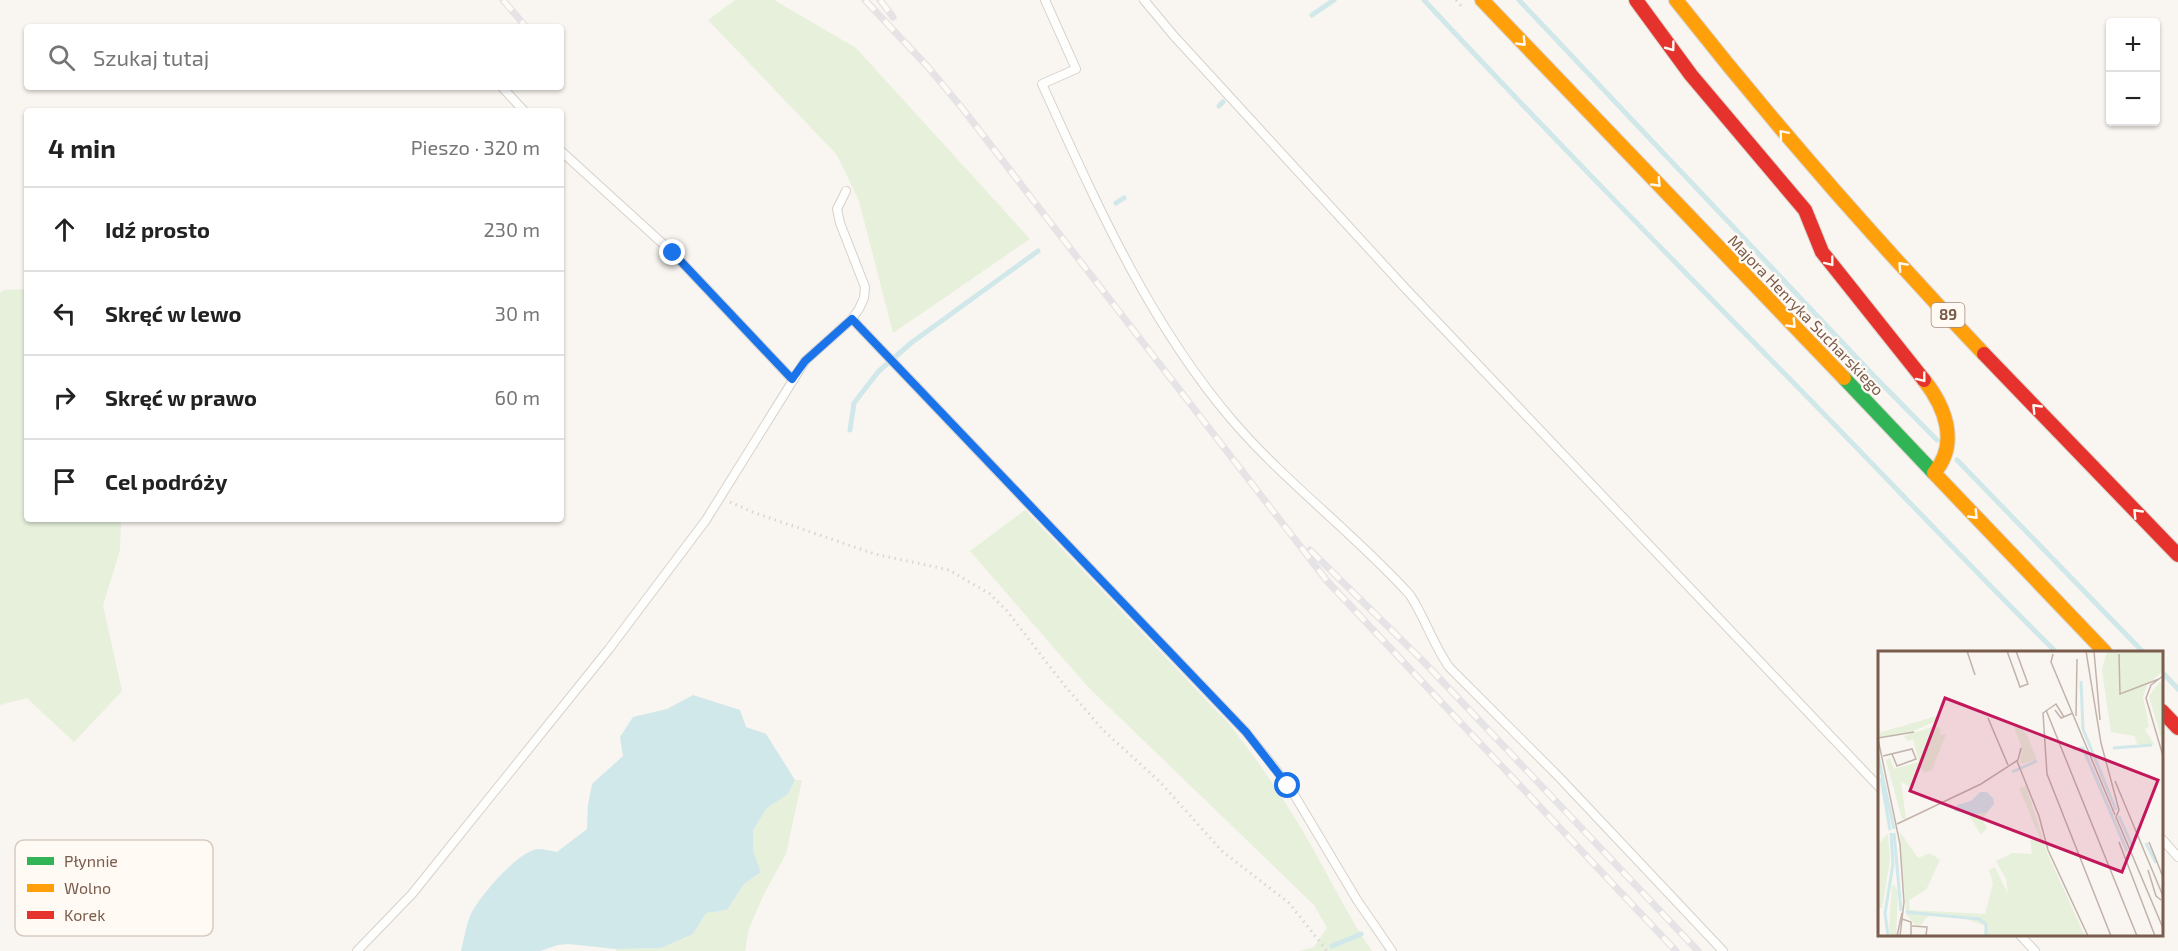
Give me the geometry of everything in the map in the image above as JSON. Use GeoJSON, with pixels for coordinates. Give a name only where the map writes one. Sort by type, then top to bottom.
{"type":"FeatureCollection","features":[{"type":"Feature","properties":{"kind":"main road","name":"Majora Henryka Sucharskiego"},"geometry":{"type":"LineString","coordinates":[[1482,0],[2104,651]]}},
{"type":"Feature","properties":{"kind":"main road"},"geometry":{"type":"LineString","coordinates":[[1636,0],[1691,75],[1805,210],[1822,252],[1928,385],[1942,407],[1948,429],[1949,444],[1946,459],[1934,473]]}},
{"type":"Feature","properties":{"kind":"main road","name":"89"},"geometry":{"type":"LineString","coordinates":[[1676,0],[1731,72],[1821,178],[1945,312],[2178,555]]}},
{"type":"Feature","properties":{"kind":"main road"},"geometry":{"type":"LineString","coordinates":[[2163,712],[2178,728]]}},
{"type":"Feature","properties":{"kind":"lane"},"geometry":{"type":"LineString","coordinates":[[1045,0],[1076,69],[1042,84],[1113,238],[1151,307],[1186,362],[1233,421],[1260,450],[1410,595],[1437,650],[1449,667],[1558,776],[1724,951]]}},
{"type":"Feature","properties":{"kind":"lane"},"geometry":{"type":"LineString","coordinates":[[1144,0],[1174,36],[1404,288],[1878,786]]}},
{"type":"Feature","properties":{"kind":"lane"},"geometry":{"type":"LineString","coordinates":[[505,90],[521,108]]}},
{"type":"Feature","properties":{"kind":"lane"},"geometry":{"type":"LineString","coordinates":[[564,154],[673,253],[792,379]]}},
{"type":"Feature","properties":{"kind":"lane"},"geometry":{"type":"LineString","coordinates":[[357,951],[412,894],[609,648],[706,520],[805,361],[852,319],[864,298],[865,287],[840,223],[837,209],[846,191]]}},
{"type":"Feature","properties":{"kind":"lane"},"geometry":{"type":"LineString","coordinates":[[852,319],[1261,751],[1288,786],[1357,900],[1392,951]]}},
{"type":"Feature","properties":{"kind":"lane"},"geometry":{"type":"LineString","coordinates":[[2163,840],[2178,857]]}},
{"type":"Feature","properties":{"kind":"lane"},"geometry":{"type":"LineString","coordinates":[[2021,936],[2035,951]]}},
{"type":"Feature","properties":{"kind":"path"},"geometry":{"type":"LineString","coordinates":[[720,498],[755,513],[875,554],[949,570],[990,594],[1008,611],[1065,686],[1104,730],[1159,781],[1222,851],[1288,903],[1327,951]]}},
{"type":"Feature","properties":{"kind":"green space"},"geometry":{"type":"Polygon","coordinates":[[[735,0],[774,0],[856,48],[1030,239],[893,333],[859,201],[837,155],[708,20],[735,0]]]}},
{"type":"Feature","properties":{"kind":"green space"},"geometry":{"type":"Polygon","coordinates":[[[24,289],[24,522],[121,522],[120,550],[103,605],[122,691],[74,742],[27,698],[0,705],[0,293],[4,290],[24,289]]]}},
{"type":"Feature","properties":{"kind":"green space"},"geometry":{"type":"Polygon","coordinates":[[[1025,510],[1229,724],[1293,815],[1372,951],[1299,951],[1314,947],[1327,928],[1314,905],[1087,686],[970,551],[1025,510]]]}},
{"type":"Feature","properties":{"kind":"green space"},"geometry":{"type":"Polygon","coordinates":[[[795,780],[802,780],[786,854],[749,928],[745,951],[616,951],[616,949],[661,948],[693,934],[706,913],[727,910],[744,884],[761,872],[752,851],[753,830],[767,808],[788,794],[795,780]]]}},
{"type":"Feature","properties":{"kind":"water"},"geometry":{"type":"Polygon","coordinates":[[[693,695],[740,710],[746,727],[766,734],[795,780],[788,794],[767,808],[753,830],[753,851],[761,872],[744,884],[727,910],[706,913],[693,934],[661,948],[616,949],[568,944],[540,951],[461,951],[475,906],[511,866],[530,851],[538,849],[557,852],[587,829],[592,784],[623,756],[620,737],[633,717],[667,709],[693,695]]]}},
{"type":"Feature","properties":{"kind":"waterway"},"geometry":{"type":"LineString","coordinates":[[1312,15],[1334,0]]}},
{"type":"Feature","properties":{"kind":"waterway"},"geometry":{"type":"LineString","coordinates":[[1424,0],[1598,184],[2055,651]]}},
{"type":"Feature","properties":{"kind":"waterway"},"geometry":{"type":"LineString","coordinates":[[1519,0],[1937,440]]}},
{"type":"Feature","properties":{"kind":"waterway"},"geometry":{"type":"LineString","coordinates":[[1219,106],[1223,102]]}},
{"type":"Feature","properties":{"kind":"waterway"},"geometry":{"type":"LineString","coordinates":[[1116,203],[1124,198]]}},
{"type":"Feature","properties":{"kind":"waterway"},"geometry":{"type":"LineString","coordinates":[[850,430],[854,403],[878,372],[911,343],[1038,251]]}},
{"type":"Feature","properties":{"kind":"waterway"},"geometry":{"type":"LineString","coordinates":[[1957,460],[2142,651]]}},
{"type":"Feature","properties":{"kind":"waterway"},"geometry":{"type":"LineString","coordinates":[[2163,673],[2178,689]]}},
{"type":"Feature","properties":{"kind":"waterway"},"geometry":{"type":"LineString","coordinates":[[1332,946],[1361,934]]}},
{"type":"Feature","properties":{"kind":"railway"},"geometry":{"type":"LineString","coordinates":[[503,0],[523,24]]}},
{"type":"Feature","properties":{"kind":"railway"},"geometry":{"type":"LineString","coordinates":[[865,0],[928,67],[962,108],[1327,581],[1676,951]]}},
{"type":"Feature","properties":{"kind":"railway"},"geometry":{"type":"LineString","coordinates":[[880,0],[893,17]]}},
{"type":"Feature","properties":{"kind":"railway"},"geometry":{"type":"LineString","coordinates":[[1310,550],[1423,661],[1698,951]]}},
{"type":"Feature","properties":{"kind":"traffic: fast"},"geometry":{"type":"LineString","coordinates":[[1844,378],[1934,473]]}},
{"type":"Feature","properties":{"kind":"traffic: slow"},"geometry":{"type":"LineString","coordinates":[[1482,0],[1844,378]]}},
{"type":"Feature","properties":{"kind":"traffic: slow"},"geometry":{"type":"LineString","coordinates":[[1676,0],[1826,181],[1984,354]]}},
{"type":"Feature","properties":{"kind":"traffic: slow"},"geometry":{"type":"LineString","coordinates":[[1924,380],[1938,402],[1947,426],[1946,450],[1942,462],[1934,473],[2104,651]]}},
{"type":"Feature","properties":{"kind":"traffic: jam"},"geometry":{"type":"LineString","coordinates":[[1636,0],[1691,75],[1805,210],[1822,252],[1924,380]]}},
{"type":"Feature","properties":{"kind":"traffic: jam"},"geometry":{"type":"LineString","coordinates":[[1984,354],[2178,555]]}},
{"type":"Feature","properties":{"kind":"traffic: jam"},"geometry":{"type":"LineString","coordinates":[[2163,712],[2178,728]]}},
{"type":"Feature","properties":{"kind":"route"},"geometry":{"type":"LineString","coordinates":[[673,253],[792,379],[818,348],[852,319],[1246,732],[1288,786]]}}]}
